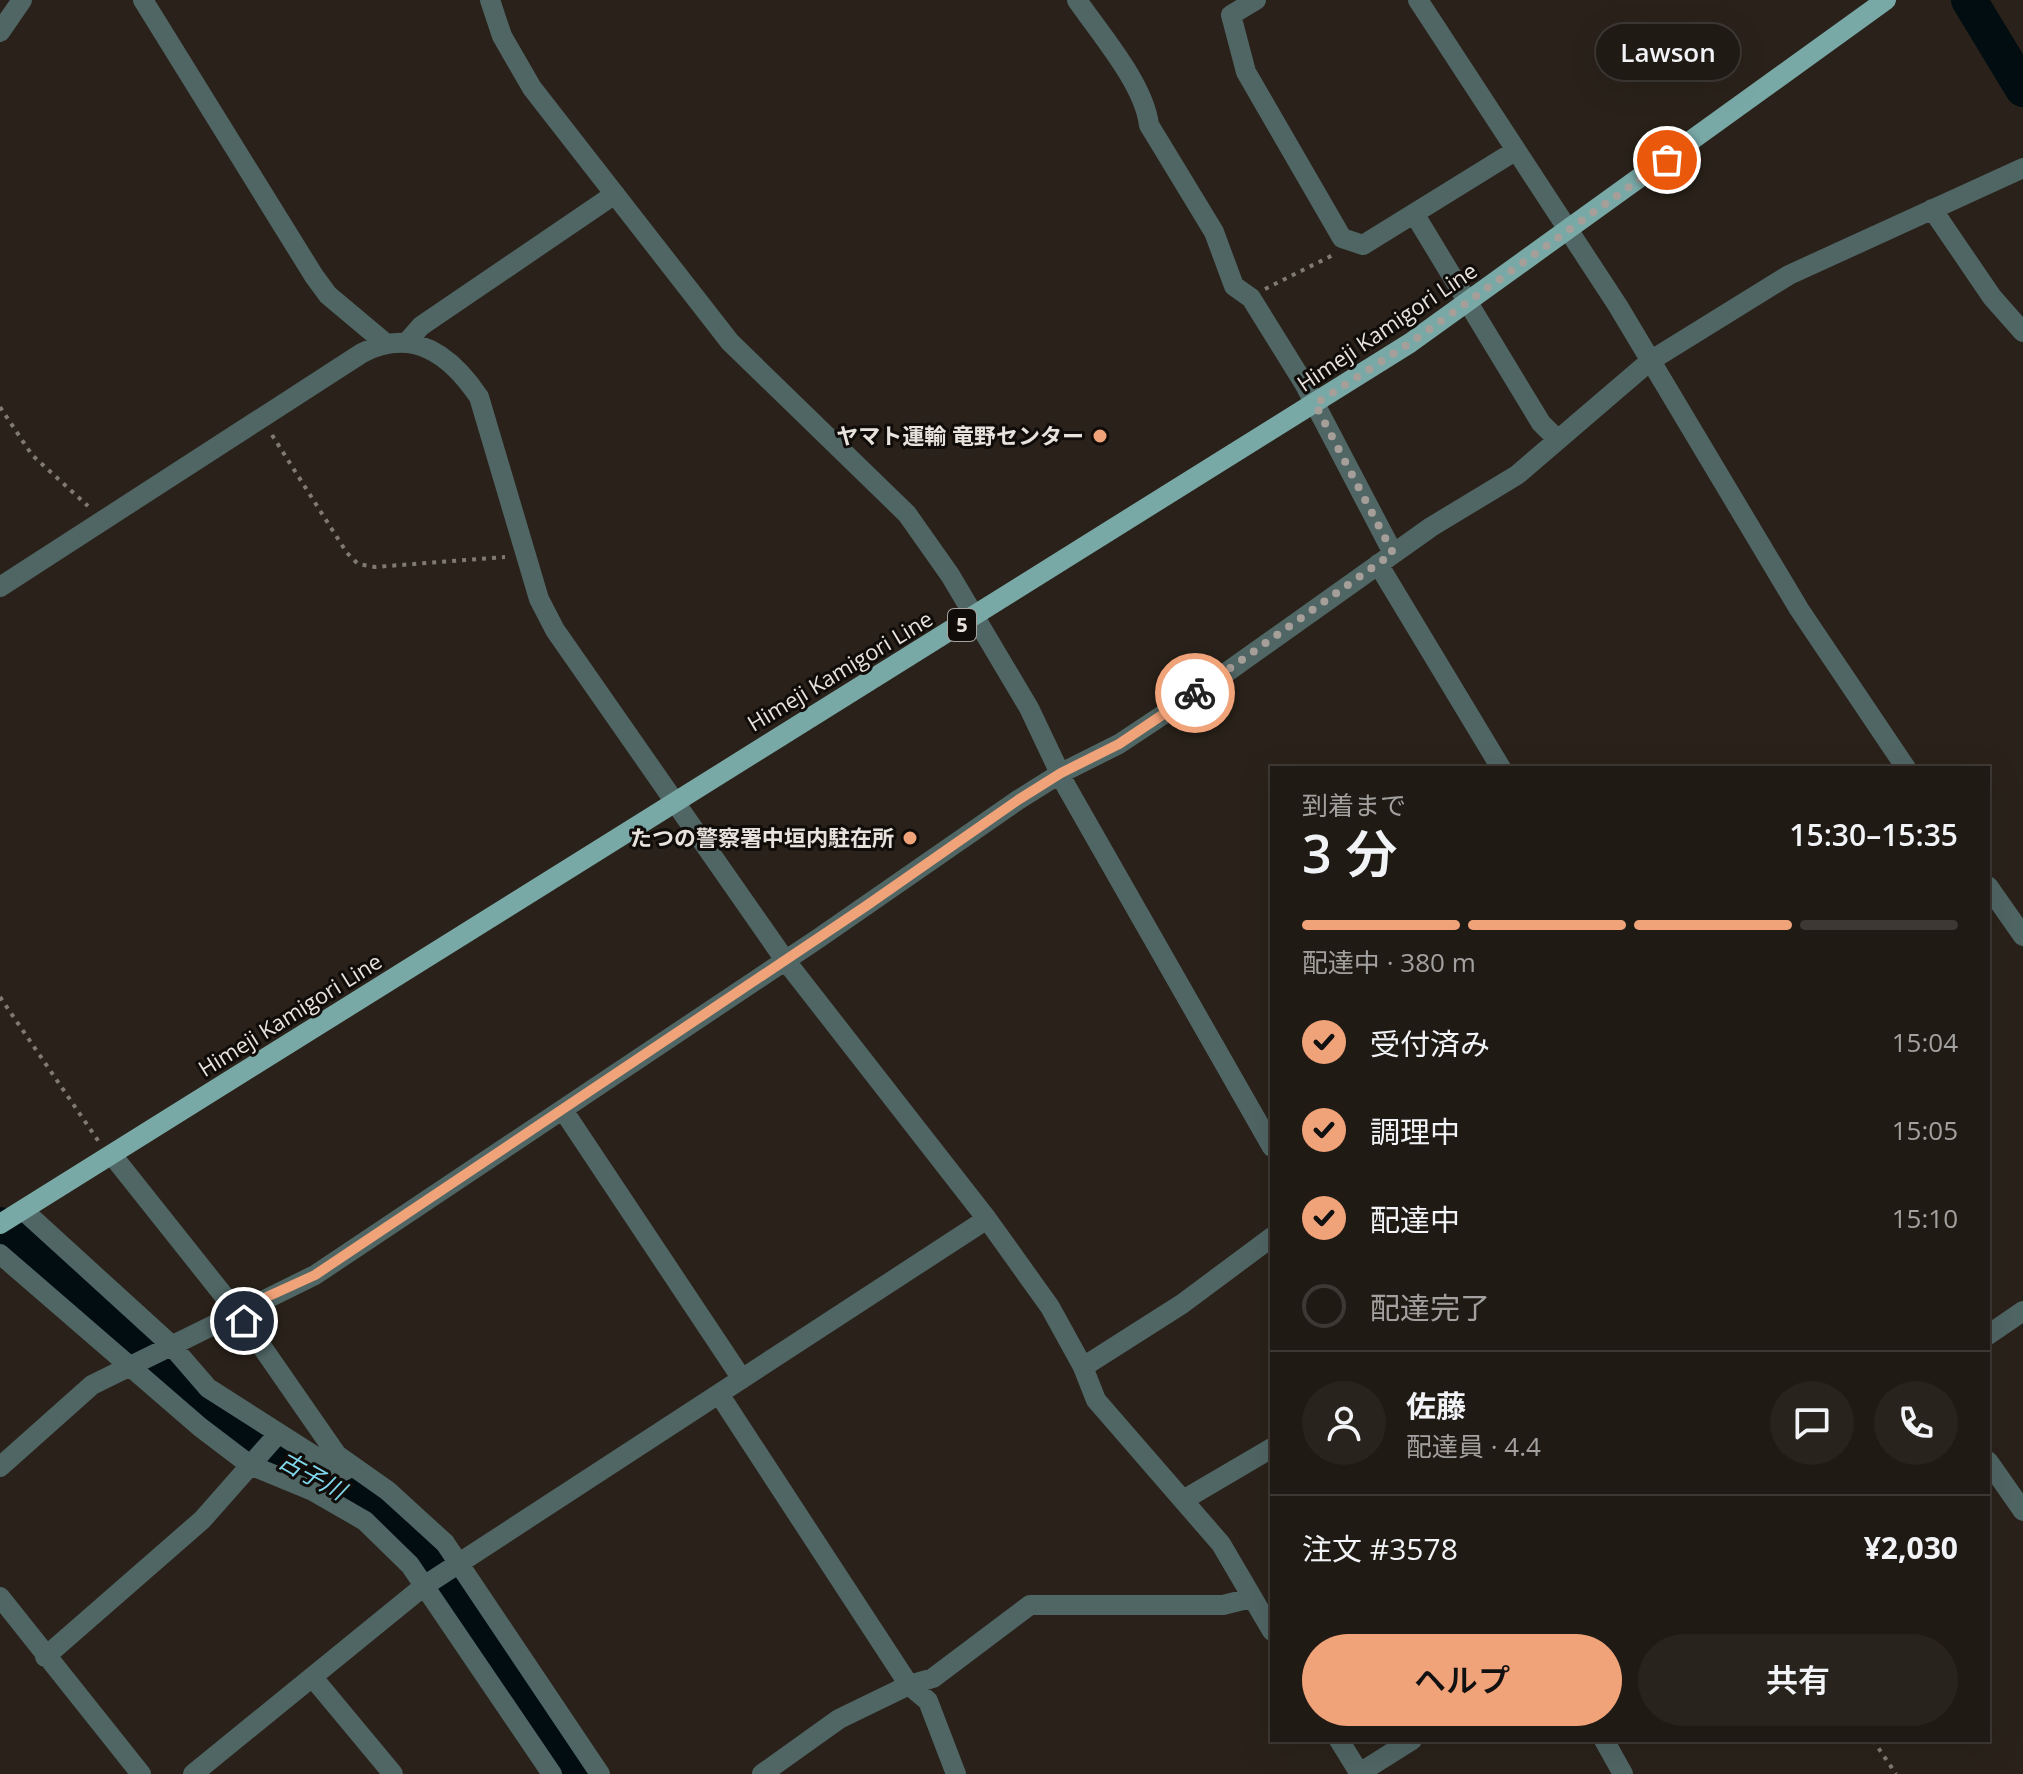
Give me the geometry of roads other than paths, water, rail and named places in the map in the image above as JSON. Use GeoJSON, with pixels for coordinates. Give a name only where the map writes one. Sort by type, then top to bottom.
{"type":"FeatureCollection","features":[{"type":"Feature","properties":{"kind":"main road","name":"Himeji Kamigori Line"},"geometry":{"type":"LineString","coordinates":[[13,1216],[1315,404],[1568,233],[1886,0]]}},
{"type":"Feature","properties":{"kind":"street"},"geometry":{"type":"LineString","coordinates":[[0,32],[22,0]]}},
{"type":"Feature","properties":{"kind":"street"},"geometry":{"type":"LineString","coordinates":[[143,0],[314,276],[328,295],[384,342]]}},
{"type":"Feature","properties":{"kind":"street"},"geometry":{"type":"LineString","coordinates":[[490,0],[502,36],[532,88],[730,342],[907,514],[1029,708],[1061,773],[1270,1143]]}},
{"type":"Feature","properties":{"kind":"street"},"geometry":{"type":"LineString","coordinates":[[1077,0],[1136,88],[1147,111],[1149,125],[1222,248],[1234,286],[1251,298],[1315,404],[1386,559],[1500,766]]}},
{"type":"Feature","properties":{"kind":"street"},"geometry":{"type":"LineString","coordinates":[[1256,0],[1231,15],[1246,72],[1342,238],[1363,245],[1515,151]]}},
{"type":"Feature","properties":{"kind":"street"},"geometry":{"type":"LineString","coordinates":[[1418,0],[1618,306],[1799,609],[1905,766]]}},
{"type":"Feature","properties":{"kind":"street"},"geometry":{"type":"LineString","coordinates":[[0,1467],[92,1385],[234,1312],[315,1275],[1061,773],[1132,735],[1386,559],[1517,475],[1650,361],[1789,275],[2023,168]]}},
{"type":"Feature","properties":{"kind":"street"},"geometry":{"type":"LineString","coordinates":[[407,342],[421,326],[615,194]]}},
{"type":"Feature","properties":{"kind":"street"},"geometry":{"type":"LineString","coordinates":[[1932,209],[1992,297],[2023,332]]}},
{"type":"Feature","properties":{"kind":"street"},"geometry":{"type":"LineString","coordinates":[[1415,215],[1541,423],[1558,440]]}},
{"type":"Feature","properties":{"kind":"street"},"geometry":{"type":"LineString","coordinates":[[0,587],[384,342],[407,342],[444,357],[463,373],[479,397],[539,599],[555,630],[785,960],[987,1219],[1050,1307],[1083,1367],[1096,1400],[1185,1499],[1235,1565],[1270,1628]]}},
{"type":"Feature","properties":{"kind":"street"},"geometry":{"type":"LineString","coordinates":[[1990,889],[2023,936]]}},
{"type":"Feature","properties":{"kind":"street"},"geometry":{"type":"LineString","coordinates":[[563,1110],[742,1379]]}},
{"type":"Feature","properties":{"kind":"street"},"geometry":{"type":"LineString","coordinates":[[112,1155],[234,1312],[337,1455],[388,1491],[445,1543],[456,1565],[600,1774]]}},
{"type":"Feature","properties":{"kind":"street"},"geometry":{"type":"LineString","coordinates":[[13,1216],[166,1346],[208,1388],[276,1436],[327,1464],[344,1471],[352,1466]]}},
{"type":"Feature","properties":{"kind":"street"},"geometry":{"type":"LineString","coordinates":[[193,1774],[314,1679],[427,1584],[987,1219]]}},
{"type":"Feature","properties":{"kind":"street"},"geometry":{"type":"LineString","coordinates":[[1083,1367],[1182,1304],[1270,1238]]}},
{"type":"Feature","properties":{"kind":"street"},"geometry":{"type":"LineString","coordinates":[[0,1254],[252,1462],[313,1491],[365,1521],[427,1584],[552,1774]]}},
{"type":"Feature","properties":{"kind":"street"},"geometry":{"type":"LineString","coordinates":[[1990,1334],[2023,1311]]}},
{"type":"Feature","properties":{"kind":"street"},"geometry":{"type":"LineString","coordinates":[[719,1394],[909,1685],[928,1701],[956,1774]]}},
{"type":"Feature","properties":{"kind":"street"},"geometry":{"type":"LineString","coordinates":[[45,1657],[192,1530],[276,1436]]}},
{"type":"Feature","properties":{"kind":"street"},"geometry":{"type":"LineString","coordinates":[[1185,1499],[1270,1449]]}},
{"type":"Feature","properties":{"kind":"street"},"geometry":{"type":"LineString","coordinates":[[1990,1464],[2023,1511]]}},
{"type":"Feature","properties":{"kind":"street"},"geometry":{"type":"LineString","coordinates":[[0,1597],[141,1774]]}},
{"type":"Feature","properties":{"kind":"street"},"geometry":{"type":"LineString","coordinates":[[762,1774],[839,1719],[909,1685],[933,1678],[1030,1605],[1223,1605],[1251,1598]]}},
{"type":"Feature","properties":{"kind":"street"},"geometry":{"type":"LineString","coordinates":[[314,1679],[393,1774]]}},
{"type":"Feature","properties":{"kind":"street"},"geometry":{"type":"LineString","coordinates":[[1340,1742],[1359,1774],[1409,1742]]}},
{"type":"Feature","properties":{"kind":"street"},"geometry":{"type":"LineString","coordinates":[[1605,1742],[1623,1774]]}},
{"type":"Feature","properties":{"kind":"waterway"},"geometry":{"type":"LineString","coordinates":[[1969,0],[2023,89]]}},
{"type":"Feature","properties":{"kind":"waterway","name":"古子川"},"geometry":{"type":"LineString","coordinates":[[0,1225],[195,1400],[248,1440],[398,1524],[434,1565],[570,1774]]}},
{"type":"Feature","properties":{"kind":"place","name":"Lawson"},"geometry":{"type":"Point","coordinates":[1667,160]}},
{"type":"Feature","properties":{"kind":"place","name":"ヤマト運輸 竜野センター"},"geometry":{"type":"Point","coordinates":[1100,436]}},
{"type":"Feature","properties":{"kind":"place","name":"たつの警察署中垣内駐在所"},"geometry":{"type":"Point","coordinates":[910,838]}}]}
